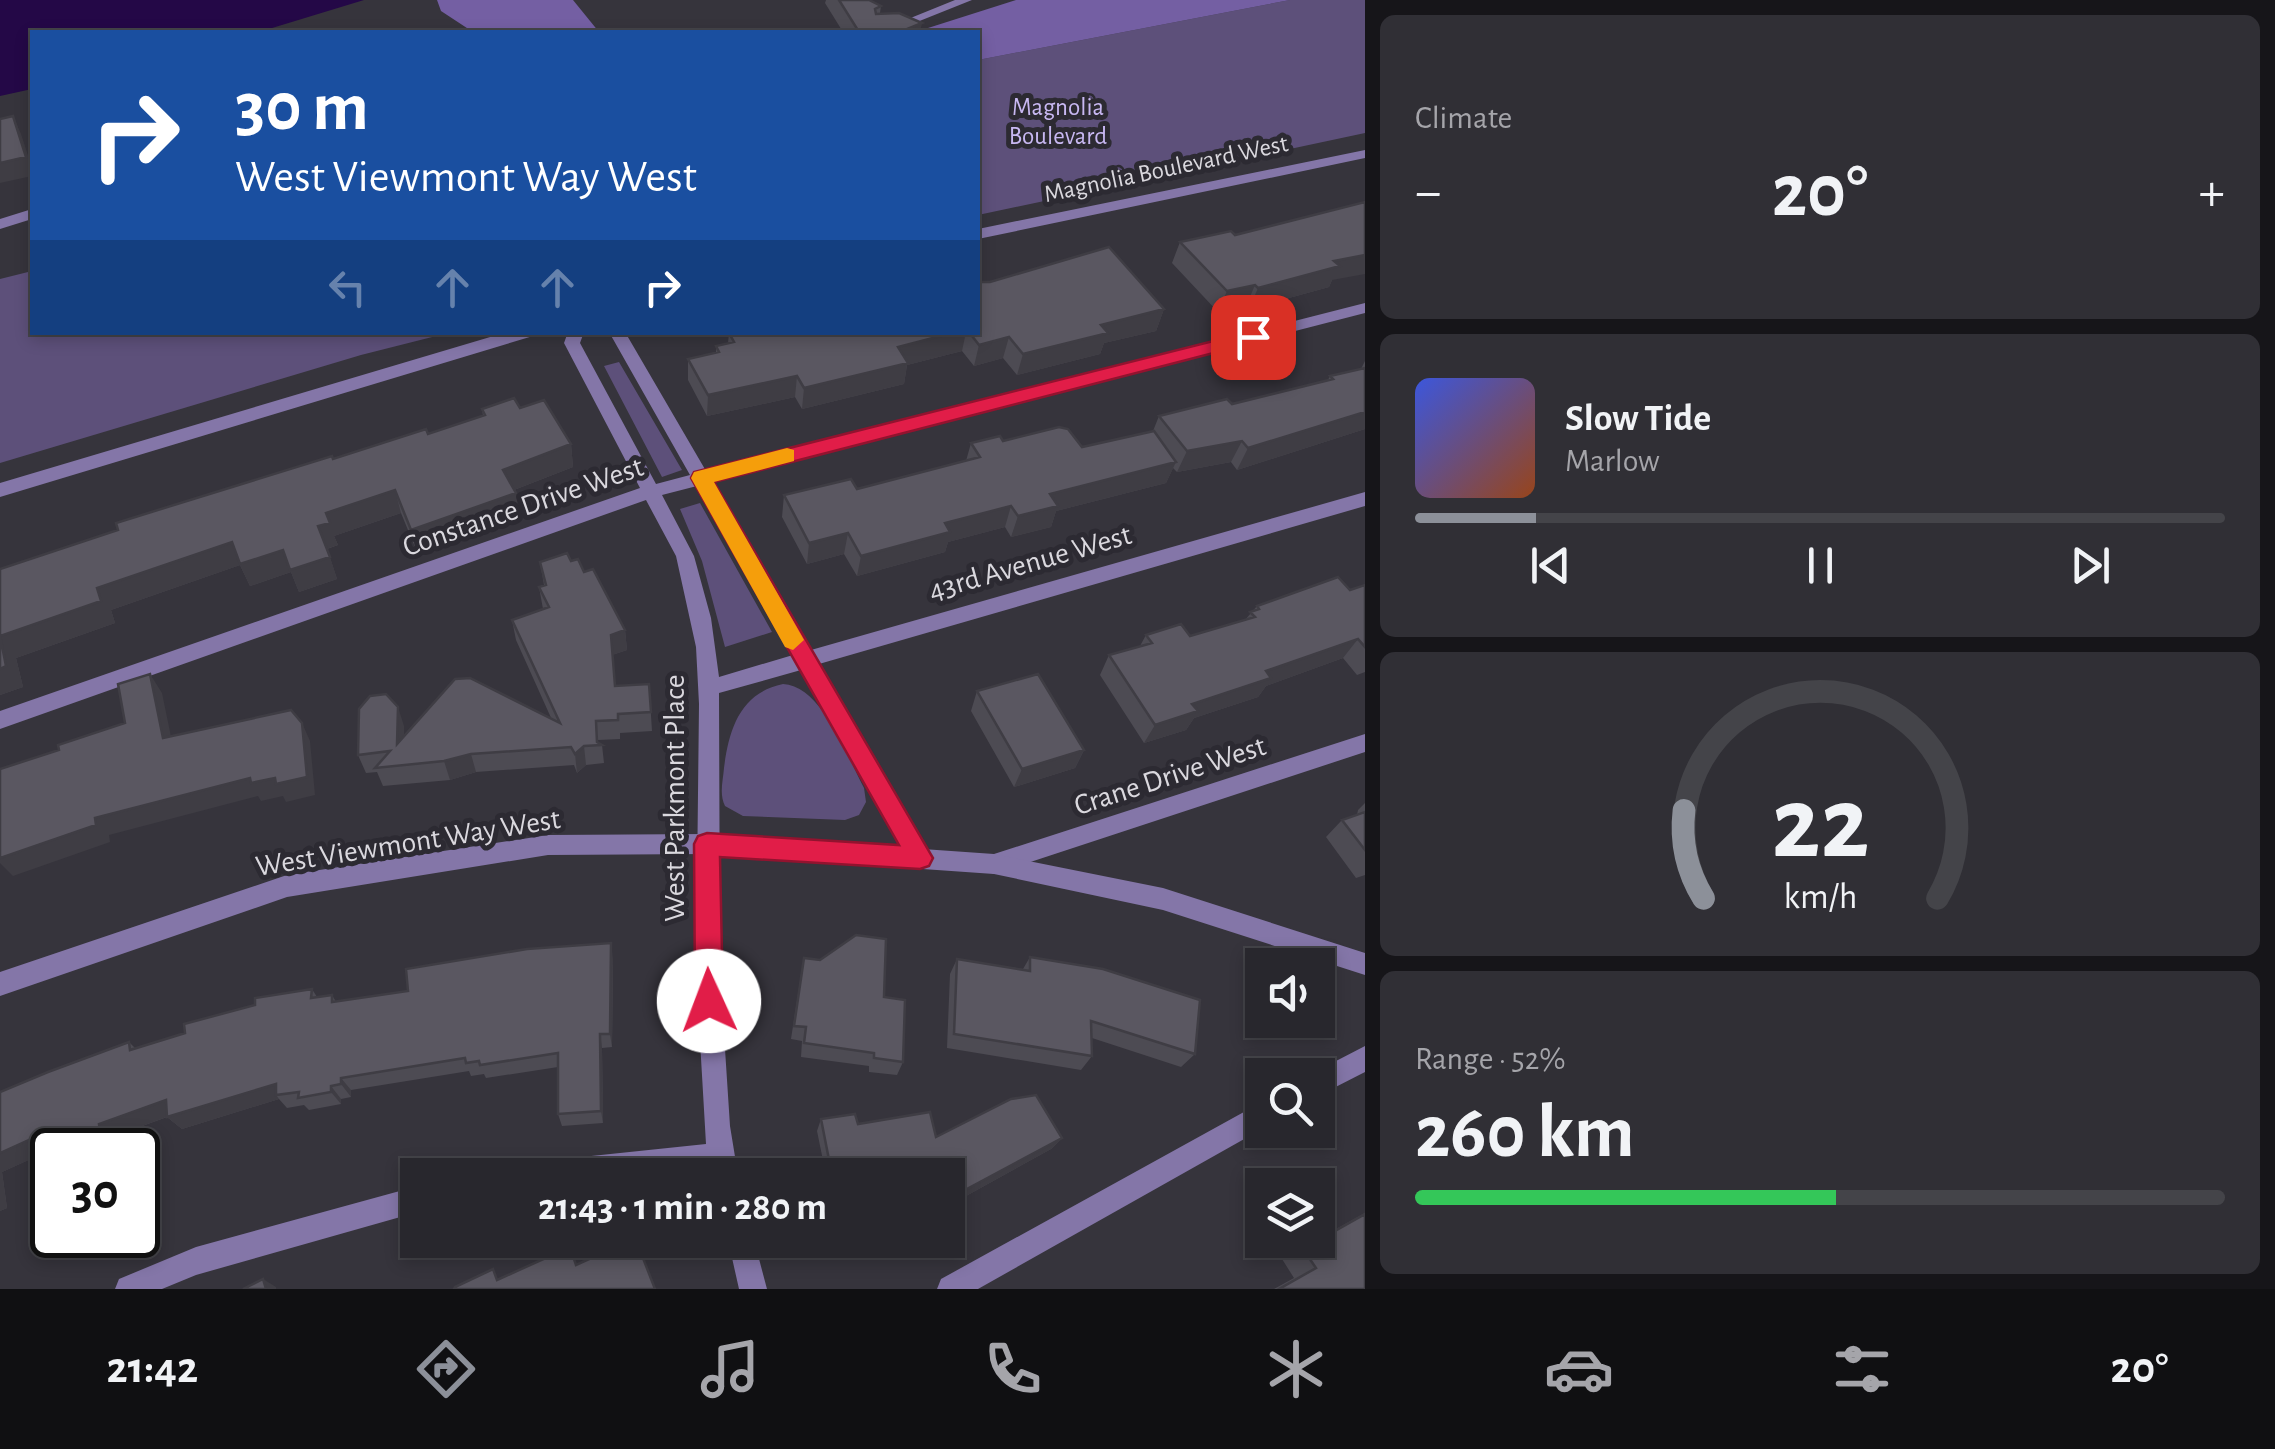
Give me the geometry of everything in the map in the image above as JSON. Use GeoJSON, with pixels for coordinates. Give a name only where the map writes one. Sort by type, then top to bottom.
{"type":"FeatureCollection","features":[{"type":"Feature","properties":{"kind":"street"},"geometry":{"type":"LineString","coordinates":[[887,30],[966,0]]}},
{"type":"Feature","properties":{"kind":"street","name":"Magnolia Boulevard West"},"geometry":{"type":"LineString","coordinates":[[980,234],[1365,154]]}},
{"type":"Feature","properties":{"kind":"street"},"geometry":{"type":"LineString","coordinates":[[0,224],[30,215]]}},
{"type":"Feature","properties":{"kind":"street","name":"Constance Drive West"},"geometry":{"type":"LineString","coordinates":[[0,720],[649,492],[1365,308]]}},
{"type":"Feature","properties":{"kind":"street"},"geometry":{"type":"LineString","coordinates":[[0,490],[517,335]]}},
{"type":"Feature","properties":{"kind":"street","name":"West Parkmont Place"},"geometry":{"type":"LineString","coordinates":[[575,335],[572,343],[684,556],[696,589],[712,686],[707,844],[710,1032],[721,1158]]}},
{"type":"Feature","properties":{"kind":"street"},"geometry":{"type":"LineString","coordinates":[[619,335],[920,858]]}},
{"type":"Feature","properties":{"kind":"street","name":"43rd Avenue West"},"geometry":{"type":"LineString","coordinates":[[712,686],[1365,499]]}},
{"type":"Feature","properties":{"kind":"street","name":"Crane Drive West"},"geometry":{"type":"LineString","coordinates":[[994,864],[1365,743]]}},
{"type":"Feature","properties":{"kind":"street","name":"West Viewmont Way West"},"geometry":{"type":"LineString","coordinates":[[0,984],[287,886],[548,845],[707,844],[994,864],[1163,899],[1365,964]]}},
{"type":"Feature","properties":{"kind":"street"},"geometry":{"type":"LineString","coordinates":[[1335,1075],[1365,1058]]}},
{"type":"Feature","properties":{"kind":"street"},"geometry":{"type":"LineString","coordinates":[[951,1289],[1245,1125]]}},
{"type":"Feature","properties":{"kind":"street"},"geometry":{"type":"LineString","coordinates":[[129,1289],[196,1261],[400,1204]]}},
{"type":"Feature","properties":{"kind":"street"},"geometry":{"type":"LineString","coordinates":[[745,1258],[753,1289]]}},
{"type":"Feature","properties":{"kind":"green space","name":"Magnolia Boulevard"},"geometry":{"type":"Polygon","coordinates":[[[1290,0],[1365,0],[1365,133],[980,215],[980,60],[1290,0]]]}},
{"type":"Feature","properties":{"kind":"green space"},"geometry":{"type":"Polygon","coordinates":[[[30,272],[30,335],[440,335],[0,463],[0,279],[30,272]]]}},
{"type":"Feature","properties":{"kind":"green space"},"geometry":{"type":"Polygon","coordinates":[[[619,362],[682,470],[662,477],[604,366],[619,362]]]}},
{"type":"Feature","properties":{"kind":"green space"},"geometry":{"type":"Polygon","coordinates":[[[700,503],[772,632],[725,647],[702,561],[680,509],[700,503]]]}},
{"type":"Feature","properties":{"kind":"green space"},"geometry":{"type":"Polygon","coordinates":[[[783,684],[810,697],[832,725],[864,788],[866,802],[859,815],[845,820],[743,816],[725,806],[722,783],[726,754],[739,715],[756,695],[783,684]]]}},
{"type":"Feature","properties":{"kind":"shaded area"},"geometry":{"type":"Polygon","coordinates":[[[0,0],[364,0],[266,30],[30,30],[30,89],[0,96],[0,0]]]}},
{"type":"Feature","properties":{"kind":"shaded area"},"geometry":{"type":"Polygon","coordinates":[[[437,0],[573,0],[597,30],[470,30],[441,11],[437,0]]]}},
{"type":"Feature","properties":{"kind":"shaded area"},"geometry":{"type":"Polygon","coordinates":[[[1016,0],[1290,0],[980,60],[980,30],[928,28],[1016,0]]]}},
{"type":"Feature","properties":{"kind":"building"},"geometry":{"type":"Polygon","coordinates":[[[839,0],[869,0],[881,6],[875,9],[876,14],[899,13],[922,23],[905,30],[858,30],[839,0]]]}},
{"type":"Feature","properties":{"kind":"building"},"geometry":{"type":"Polygon","coordinates":[[[13,116],[26,157],[0,163],[0,119],[13,116]]]}},
{"type":"Feature","properties":{"kind":"building"},"geometry":{"type":"Polygon","coordinates":[[[1365,202],[1365,255],[1334,261],[1340,266],[1258,288],[1255,285],[1227,291],[1180,242],[1231,231],[1235,235],[1365,202]]]}},
{"type":"Feature","properties":{"kind":"building"},"geometry":{"type":"Polygon","coordinates":[[[1109,247],[1164,309],[1101,325],[1108,333],[1023,354],[1009,337],[979,345],[971,335],[980,335],[980,282],[1109,247]]]}},
{"type":"Feature","properties":{"kind":"building"},"geometry":{"type":"Polygon","coordinates":[[[730,335],[944,335],[898,347],[908,363],[804,388],[797,376],[708,395],[688,359],[719,352],[716,346],[734,342],[730,335]]]}},
{"type":"Feature","properties":{"kind":"building"},"geometry":{"type":"Polygon","coordinates":[[[1365,368],[1365,412],[1248,448],[1242,441],[1187,451],[1159,416],[1227,399],[1232,404],[1365,368]]]}},
{"type":"Feature","properties":{"kind":"building"},"geometry":{"type":"Polygon","coordinates":[[[514,398],[520,408],[544,400],[571,444],[503,470],[516,493],[411,530],[395,490],[326,513],[330,523],[318,526],[330,557],[290,570],[283,550],[240,564],[232,542],[97,588],[101,601],[0,636],[0,569],[118,530],[116,523],[426,429],[428,434],[485,415],[482,409],[514,398]]]}},
{"type":"Feature","properties":{"kind":"building"},"geometry":{"type":"Polygon","coordinates":[[[1059,427],[1068,429],[1082,447],[1154,431],[1176,462],[1050,494],[1058,506],[1018,516],[1011,506],[945,523],[950,532],[861,556],[848,533],[809,543],[784,495],[851,479],[857,489],[980,457],[971,443],[1000,436],[1003,441],[1059,427]]]}},
{"type":"Feature","properties":{"kind":"building"},"geometry":{"type":"Polygon","coordinates":[[[567,553],[571,561],[578,559],[584,572],[593,569],[625,630],[611,635],[615,686],[649,684],[651,712],[618,714],[618,720],[596,721],[597,742],[602,745],[584,746],[575,754],[571,747],[471,754],[444,761],[375,768],[390,751],[358,755],[359,709],[370,696],[386,694],[398,707],[397,744],[455,679],[470,678],[560,723],[512,620],[549,607],[539,587],[546,585],[540,562],[567,553]]]}},
{"type":"Feature","properties":{"kind":"building"},"geometry":{"type":"Polygon","coordinates":[[[1338,577],[1350,590],[1365,585],[1365,647],[1358,639],[1266,671],[1271,678],[1192,704],[1198,711],[1155,725],[1109,655],[1152,643],[1146,635],[1181,624],[1190,636],[1255,617],[1250,612],[1259,609],[1257,606],[1338,577]]]}},
{"type":"Feature","properties":{"kind":"building"},"geometry":{"type":"Polygon","coordinates":[[[0,636],[6,666],[0,669],[0,636]]]}},
{"type":"Feature","properties":{"kind":"building"},"geometry":{"type":"Polygon","coordinates":[[[150,674],[163,738],[291,710],[302,723],[307,777],[276,784],[275,778],[251,783],[250,778],[95,818],[96,825],[0,858],[0,769],[125,723],[118,684],[150,674]]]}},
{"type":"Feature","properties":{"kind":"building"},"geometry":{"type":"Polygon","coordinates":[[[1038,674],[1084,750],[1022,769],[977,691],[1038,674]]]}},
{"type":"Feature","properties":{"kind":"building"},"geometry":{"type":"Polygon","coordinates":[[[1365,812],[1365,850],[1342,820],[1365,812]]]}},
{"type":"Feature","properties":{"kind":"building"},"geometry":{"type":"Polygon","coordinates":[[[856,935],[886,939],[884,997],[905,1000],[903,1062],[874,1058],[874,1053],[804,1043],[806,1027],[794,1026],[804,958],[820,960],[856,935]]]}},
{"type":"Feature","properties":{"kind":"building"},"geometry":{"type":"Polygon","coordinates":[[[611,943],[610,1034],[600,1034],[601,1111],[558,1114],[558,1053],[480,1065],[479,1061],[466,1063],[465,1058],[341,1078],[341,1084],[331,1086],[331,1092],[298,1098],[299,1092],[276,1095],[276,1084],[167,1117],[166,1100],[99,1124],[100,1128],[30,1128],[30,1139],[0,1153],[0,1092],[48,1072],[129,1042],[130,1050],[185,1033],[184,1024],[255,1005],[255,998],[312,989],[311,998],[332,995],[332,1002],[408,991],[406,969],[527,949],[611,943]]]}},
{"type":"Feature","properties":{"kind":"building"},"geometry":{"type":"Polygon","coordinates":[[[1030,957],[1103,969],[1200,1000],[1195,1054],[1091,1021],[1092,1056],[954,1034],[957,959],[1030,971],[1030,957]]]}},
{"type":"Feature","properties":{"kind":"building"},"geometry":{"type":"Polygon","coordinates":[[[1036,1095],[1062,1138],[965,1190],[965,1158],[829,1158],[821,1119],[855,1114],[858,1124],[930,1112],[936,1137],[1011,1099],[1036,1095]]]}},
{"type":"Feature","properties":{"kind":"building"},"geometry":{"type":"Polygon","coordinates":[[[1365,1214],[1365,1289],[1279,1289],[1316,1268],[1309,1258],[1335,1258],[1335,1231],[1365,1214]]]}},
{"type":"Feature","properties":{"kind":"building"},"geometry":{"type":"Polygon","coordinates":[[[546,1258],[574,1258],[576,1265],[591,1258],[643,1258],[655,1289],[454,1289],[493,1269],[497,1280],[546,1258]]]}},
{"type":"Feature","properties":{"kind":"building"},"geometry":{"type":"Polygon","coordinates":[[[263,1279],[266,1289],[243,1289],[263,1279]]]}},
{"type":"Feature","properties":{"kind":"slow traffic"},"geometry":{"type":"LineString","coordinates":[[787,455],[701,478],[793,640]]}},
{"type":"Feature","properties":{"kind":"route"},"geometry":{"type":"LineString","coordinates":[[709,1001],[707,844],[920,858],[701,478],[1253,337]]}}]}
